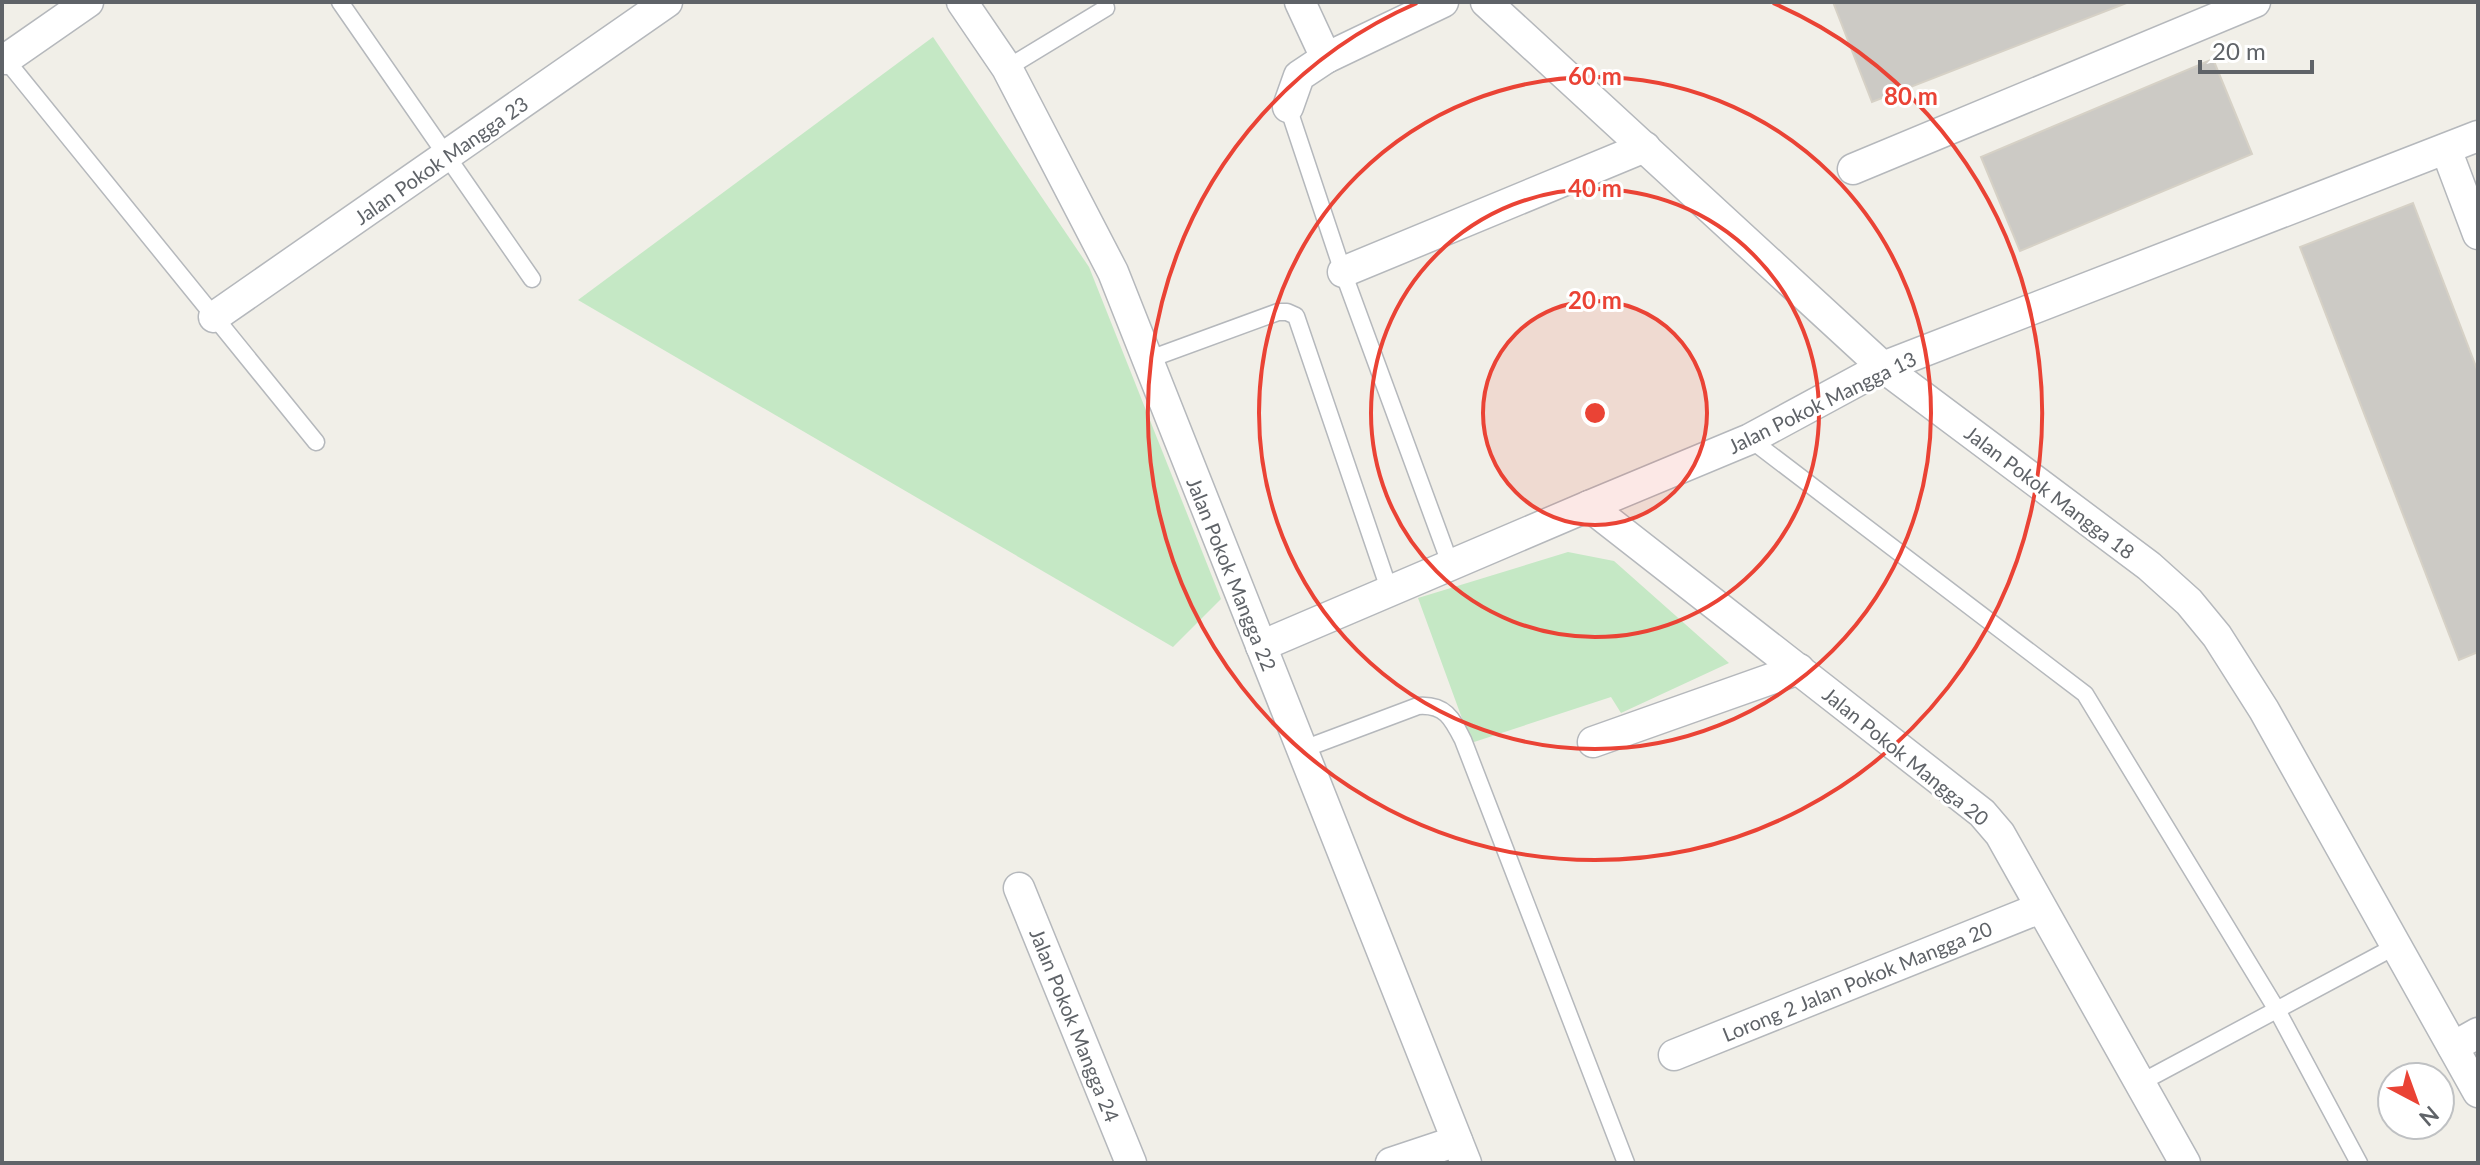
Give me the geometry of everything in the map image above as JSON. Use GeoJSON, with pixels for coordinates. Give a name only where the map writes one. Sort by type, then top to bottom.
{"type":"FeatureCollection","features":[{"type":"Feature","properties":{"kind":"street"},"geometry":{"type":"LineString","coordinates":[[4,57],[88,2]]}},
{"type":"Feature","properties":{"kind":"street","name":"Jalan Pokok Mangga 23"},"geometry":{"type":"LineString","coordinates":[[214,317],[667,2]]}},
{"type":"Feature","properties":{"kind":"street","name":"Jalan Pokok Mangga 22"},"geometry":{"type":"LineString","coordinates":[[962,2],[1007,68],[1113,272],[1461,1152]]}},
{"type":"Feature","properties":{"kind":"street"},"geometry":{"type":"LineString","coordinates":[[1300,2],[1326,58]]}},
{"type":"Feature","properties":{"kind":"street"},"geometry":{"type":"LineString","coordinates":[[1288,107],[1299,76],[1326,58],[1443,2]]}},
{"type":"Feature","properties":{"kind":"street","name":"Jalan Pokok Mangga 18"},"geometry":{"type":"LineString","coordinates":[[1486,2],[1883,367],[2149,566],[2189,602],[2217,636],[2264,710],[2396,946],[2465,1040],[2478,1092]]}},
{"type":"Feature","properties":{"kind":"street"},"geometry":{"type":"LineString","coordinates":[[1853,169],[2255,2]]}},
{"type":"Feature","properties":{"kind":"street","name":"Jalan Pokok Mangga 13"},"geometry":{"type":"LineString","coordinates":[[1261,646],[1750,439],[1883,367],[2478,136]]}},
{"type":"Feature","properties":{"kind":"street"},"geometry":{"type":"LineString","coordinates":[[1343,272],[1645,147]]}},
{"type":"Feature","properties":{"kind":"street"},"geometry":{"type":"LineString","coordinates":[[2446,149],[2478,234]]}},
{"type":"Feature","properties":{"kind":"street","name":"Jalan Pokok Mangga 20"},"geometry":{"type":"LineString","coordinates":[[1589,506],[1982,813],[2000,834],[2185,1163]]}},
{"type":"Feature","properties":{"kind":"street"},"geometry":{"type":"LineString","coordinates":[[1593,742],[1799,669]]}},
{"type":"Feature","properties":{"kind":"street","name":"Jalan Pokok Mangga 24"},"geometry":{"type":"LineString","coordinates":[[1019,888],[1131,1163]]}},
{"type":"Feature","properties":{"kind":"street","name":"Lorong 2 Jalan Pokok Mangga 20"},"geometry":{"type":"LineString","coordinates":[[1674,1055],[2040,908]]}},
{"type":"Feature","properties":{"kind":"street"},"geometry":{"type":"LineString","coordinates":[[1391,1163],[1461,1152]]}},
{"type":"Feature","properties":{"kind":"lane"},"geometry":{"type":"LineString","coordinates":[[340,2],[532,279]]}},
{"type":"Feature","properties":{"kind":"lane"},"geometry":{"type":"LineString","coordinates":[[1007,68],[1106,8]]}},
{"type":"Feature","properties":{"kind":"lane"},"geometry":{"type":"LineString","coordinates":[[4,57],[316,442]]}},
{"type":"Feature","properties":{"kind":"lane"},"geometry":{"type":"LineString","coordinates":[[1288,107],[1343,272],[1451,566]]}},
{"type":"Feature","properties":{"kind":"lane"},"geometry":{"type":"LineString","coordinates":[[1147,360],[1278,312],[1296,316],[1390,592]]}},
{"type":"Feature","properties":{"kind":"lane"},"geometry":{"type":"LineString","coordinates":[[1750,439],[2085,694],[2277,1010],[2359,1163]]}},
{"type":"Feature","properties":{"kind":"lane"},"geometry":{"type":"LineString","coordinates":[[1301,750],[1418,706],[1433,705],[1455,723],[1626,1163]]}},
{"type":"Feature","properties":{"kind":"lane"},"geometry":{"type":"LineString","coordinates":[[2140,1083],[2396,946]]}},
{"type":"Feature","properties":{"kind":"green space"},"geometry":{"type":"Polygon","coordinates":[[[933,37],[1089,267],[1221,599],[1173,647],[578,300],[933,37]]]}},
{"type":"Feature","properties":{"kind":"green space"},"geometry":{"type":"Polygon","coordinates":[[[1568,552],[1614,561],[1729,663],[1621,713],[1611,697],[1471,743],[1418,598],[1568,552]]]}},
{"type":"Feature","properties":{"kind":"building"},"geometry":{"type":"Polygon","coordinates":[[[1833,2],[2129,2],[1872,102],[1833,2]]]}},
{"type":"Feature","properties":{"kind":"building"},"geometry":{"type":"Polygon","coordinates":[[[2213,59],[2252,154],[2020,251],[1981,157],[2213,59]]]}},
{"type":"Feature","properties":{"kind":"building"},"geometry":{"type":"Polygon","coordinates":[[[2413,203],[2478,372],[2478,652],[2459,660],[2300,247],[2413,203]]]}}]}
